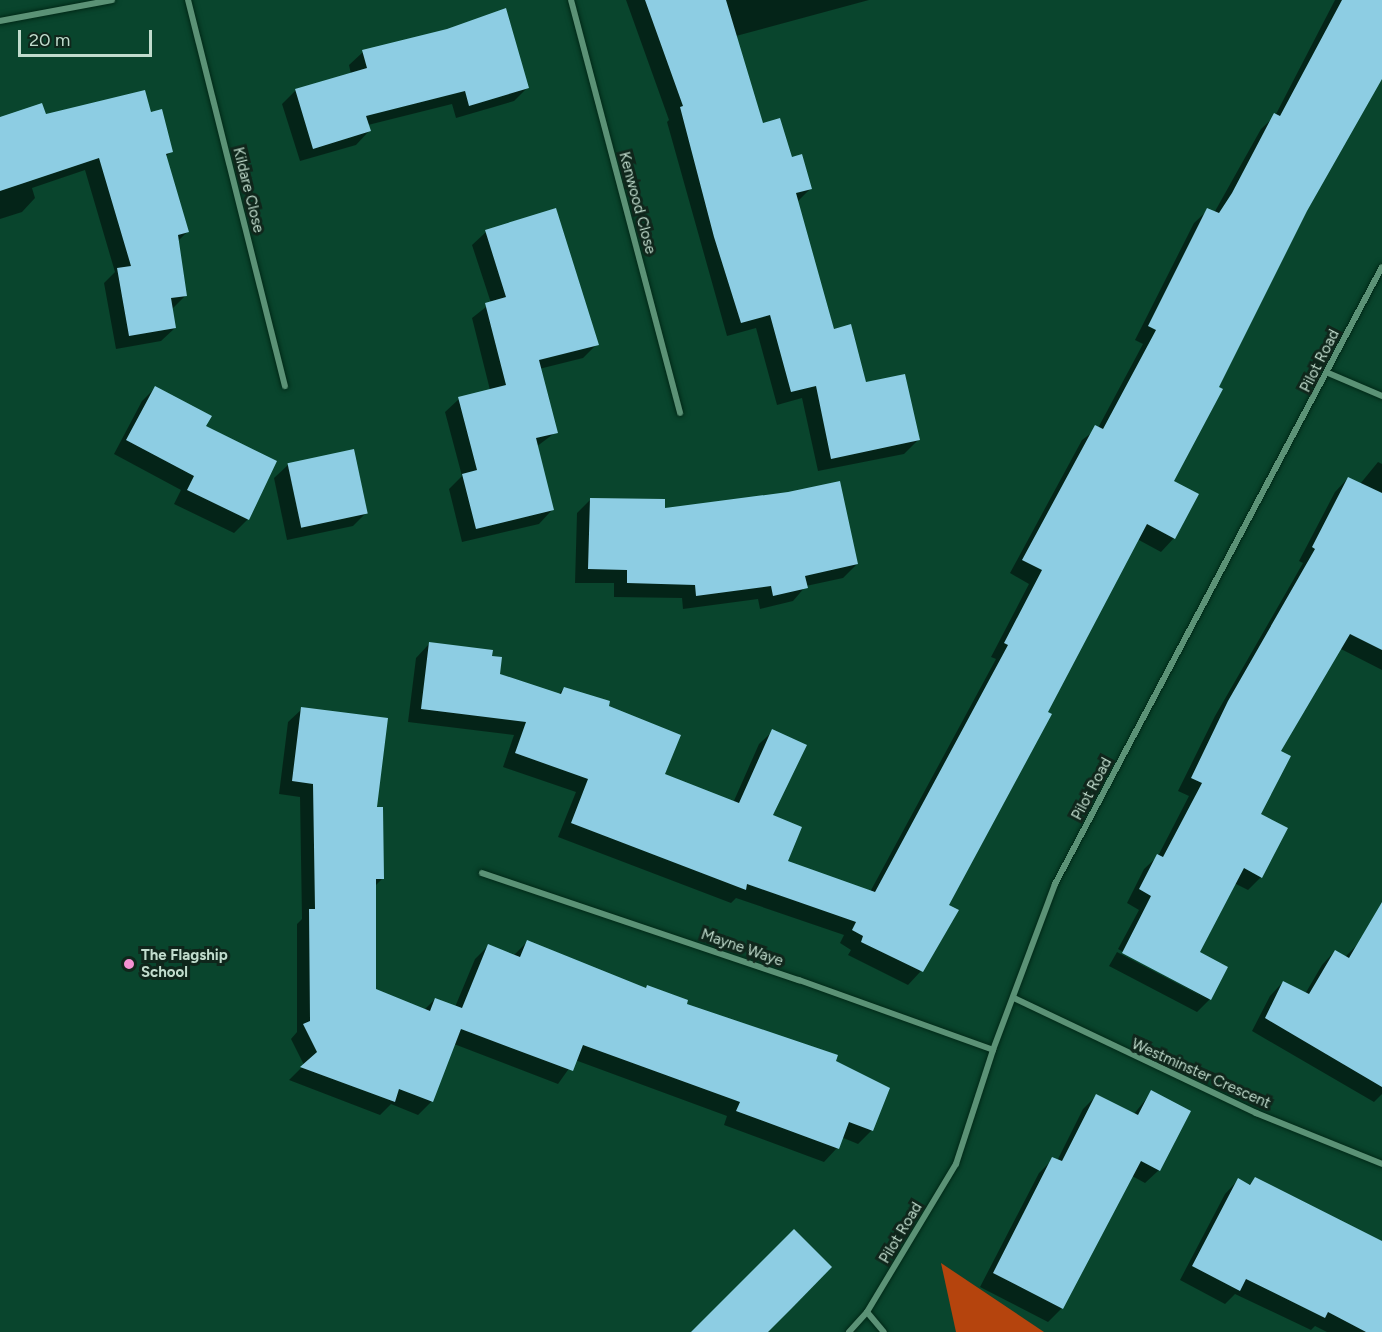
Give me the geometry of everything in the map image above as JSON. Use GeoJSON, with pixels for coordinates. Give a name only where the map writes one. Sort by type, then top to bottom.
{"type":"FeatureCollection","features":[{"type":"Feature","properties":{"kind":"street"},"geometry":{"type":"LineString","coordinates":[[0,21],[112,0]]}},
{"type":"Feature","properties":{"kind":"street","name":"Kildare Close"},"geometry":{"type":"LineString","coordinates":[[188,0],[285,386]]}},
{"type":"Feature","properties":{"kind":"street","name":"Kenwood Close"},"geometry":{"type":"LineString","coordinates":[[572,0],[680,413]]}},
{"type":"Feature","properties":{"kind":"street","name":"Pilot Road"},"geometry":{"type":"LineString","coordinates":[[849,1332],[867,1312],[956,1164],[993,1050],[1054,884],[1328,373],[1382,267]]}},
{"type":"Feature","properties":{"kind":"street"},"geometry":{"type":"LineString","coordinates":[[1328,373],[1382,396]]}},
{"type":"Feature","properties":{"kind":"street","name":"Mayne Waye"},"geometry":{"type":"LineString","coordinates":[[482,873],[800,980],[993,1050]]}},
{"type":"Feature","properties":{"kind":"street","name":"Westminster Crescent"},"geometry":{"type":"LineString","coordinates":[[1014,998],[1256,1113],[1382,1164]]}},
{"type":"Feature","properties":{"kind":"street"},"geometry":{"type":"LineString","coordinates":[[867,1312],[884,1332]]}},
{"type":"Feature","properties":{"kind":"shaded area"},"geometry":{"type":"Polygon","coordinates":[[[941,1263],[1044,1332],[956,1332],[941,1263]]]}},
{"type":"Feature","properties":{"kind":"building"},"geometry":{"type":"Polygon","coordinates":[[[645,0],[726,0],[763,123],[780,118],[792,157],[802,154],[812,189],[796,193],[834,329],[851,324],[866,382],[905,374],[920,440],[831,459],[816,386],[791,392],[770,315],[741,323],[714,237],[680,107],[683,106],[645,0]]]}},
{"type":"Feature","properties":{"kind":"building"},"geometry":{"type":"Polygon","coordinates":[[[1342,0],[1382,0],[1382,79],[1307,211],[1219,387],[1223,389],[1174,481],[1199,494],[1175,539],[1147,524],[1048,712],[1052,714],[949,905],[959,910],[923,972],[861,942],[863,936],[852,930],[856,922],[747,884],[746,890],[571,823],[588,779],[515,753],[526,722],[421,709],[429,642],[493,650],[492,656],[502,657],[500,674],[561,694],[564,687],[610,701],[609,706],[681,735],[665,774],[739,803],[772,729],[807,745],[773,815],[802,827],[788,861],[875,892],[1008,645],[1004,643],[1042,570],[1022,560],[1095,425],[1103,429],[1156,330],[1148,326],[1207,208],[1219,213],[1232,193],[1274,113],[1280,116],[1342,0]]]}},
{"type":"Feature","properties":{"kind":"building"},"geometry":{"type":"Polygon","coordinates":[[[506,8],[529,88],[469,106],[465,91],[366,116],[371,131],[313,149],[295,89],[367,68],[362,50],[447,29],[506,8]]]}},
{"type":"Feature","properties":{"kind":"building"},"geometry":{"type":"Polygon","coordinates":[[[145,90],[151,112],[162,109],[173,152],[166,154],[189,232],[178,235],[187,296],[171,298],[176,328],[129,336],[117,268],[131,266],[99,158],[0,191],[0,117],[42,103],[46,114],[145,90]]]}},
{"type":"Feature","properties":{"kind":"building"},"geometry":{"type":"Polygon","coordinates":[[[556,208],[599,345],[539,360],[558,433],[536,438],[554,510],[476,529],[462,474],[477,470],[458,397],[506,385],[485,303],[506,297],[485,230],[556,208]]]}},
{"type":"Feature","properties":{"kind":"building"},"geometry":{"type":"Polygon","coordinates":[[[155,386],[212,416],[206,426],[277,461],[249,520],[187,490],[194,476],[126,440],[155,386]]]}},
{"type":"Feature","properties":{"kind":"building"},"geometry":{"type":"Polygon","coordinates":[[[354,449],[368,514],[301,528],[287,463],[354,449]]]}},
{"type":"Feature","properties":{"kind":"building"},"geometry":{"type":"Polygon","coordinates":[[[1348,477],[1382,493],[1382,650],[1350,634],[1281,751],[1291,756],[1261,814],[1288,828],[1262,878],[1244,868],[1200,952],[1228,967],[1211,1000],[1122,953],[1151,896],[1139,889],[1157,854],[1163,857],[1202,783],[1191,778],[1228,701],[1315,549],[1312,547],[1348,477]]]}},
{"type":"Feature","properties":{"kind":"building"},"geometry":{"type":"Polygon","coordinates":[[[840,481],[858,564],[805,576],[808,588],[773,596],[771,586],[696,596],[695,585],[627,583],[627,570],[588,569],[590,498],[665,499],[665,508],[788,492],[840,481]]]}},
{"type":"Feature","properties":{"kind":"building"},"geometry":{"type":"Polygon","coordinates":[[[301,707],[388,718],[377,807],[383,807],[384,879],[376,879],[376,989],[430,1011],[435,998],[462,1008],[488,944],[520,957],[527,940],[646,988],[647,985],[688,1000],[687,1004],[838,1055],[836,1061],[890,1088],[873,1131],[849,1122],[839,1149],[736,1111],[740,1102],[583,1045],[573,1071],[461,1029],[433,1102],[399,1089],[395,1102],[300,1067],[317,1052],[303,1024],[310,1021],[309,909],[315,909],[313,784],[292,781],[301,707]]]}},
{"type":"Feature","properties":{"kind":"building"},"geometry":{"type":"Polygon","coordinates":[[[1382,902],[1382,1087],[1265,1018],[1283,981],[1309,994],[1335,950],[1349,958],[1382,902]]]}},
{"type":"Feature","properties":{"kind":"building"},"geometry":{"type":"Polygon","coordinates":[[[1151,1090],[1191,1111],[1160,1171],[1141,1161],[1063,1309],[993,1273],[1052,1157],[1062,1161],[1096,1094],[1138,1115],[1151,1090]]]}},
{"type":"Feature","properties":{"kind":"building"},"geometry":{"type":"Polygon","coordinates":[[[1255,1177],[1382,1241],[1382,1332],[1366,1332],[1328,1312],[1325,1318],[1246,1279],[1240,1291],[1192,1266],[1238,1178],[1250,1185],[1255,1177]]]}},
{"type":"Feature","properties":{"kind":"building"},"geometry":{"type":"Polygon","coordinates":[[[794,1229],[832,1267],[768,1332],[691,1332],[794,1229]]]}},
{"type":"Feature","properties":{"kind":"place","name":"The Flagship School"},"geometry":{"type":"Point","coordinates":[129,964]}}]}
